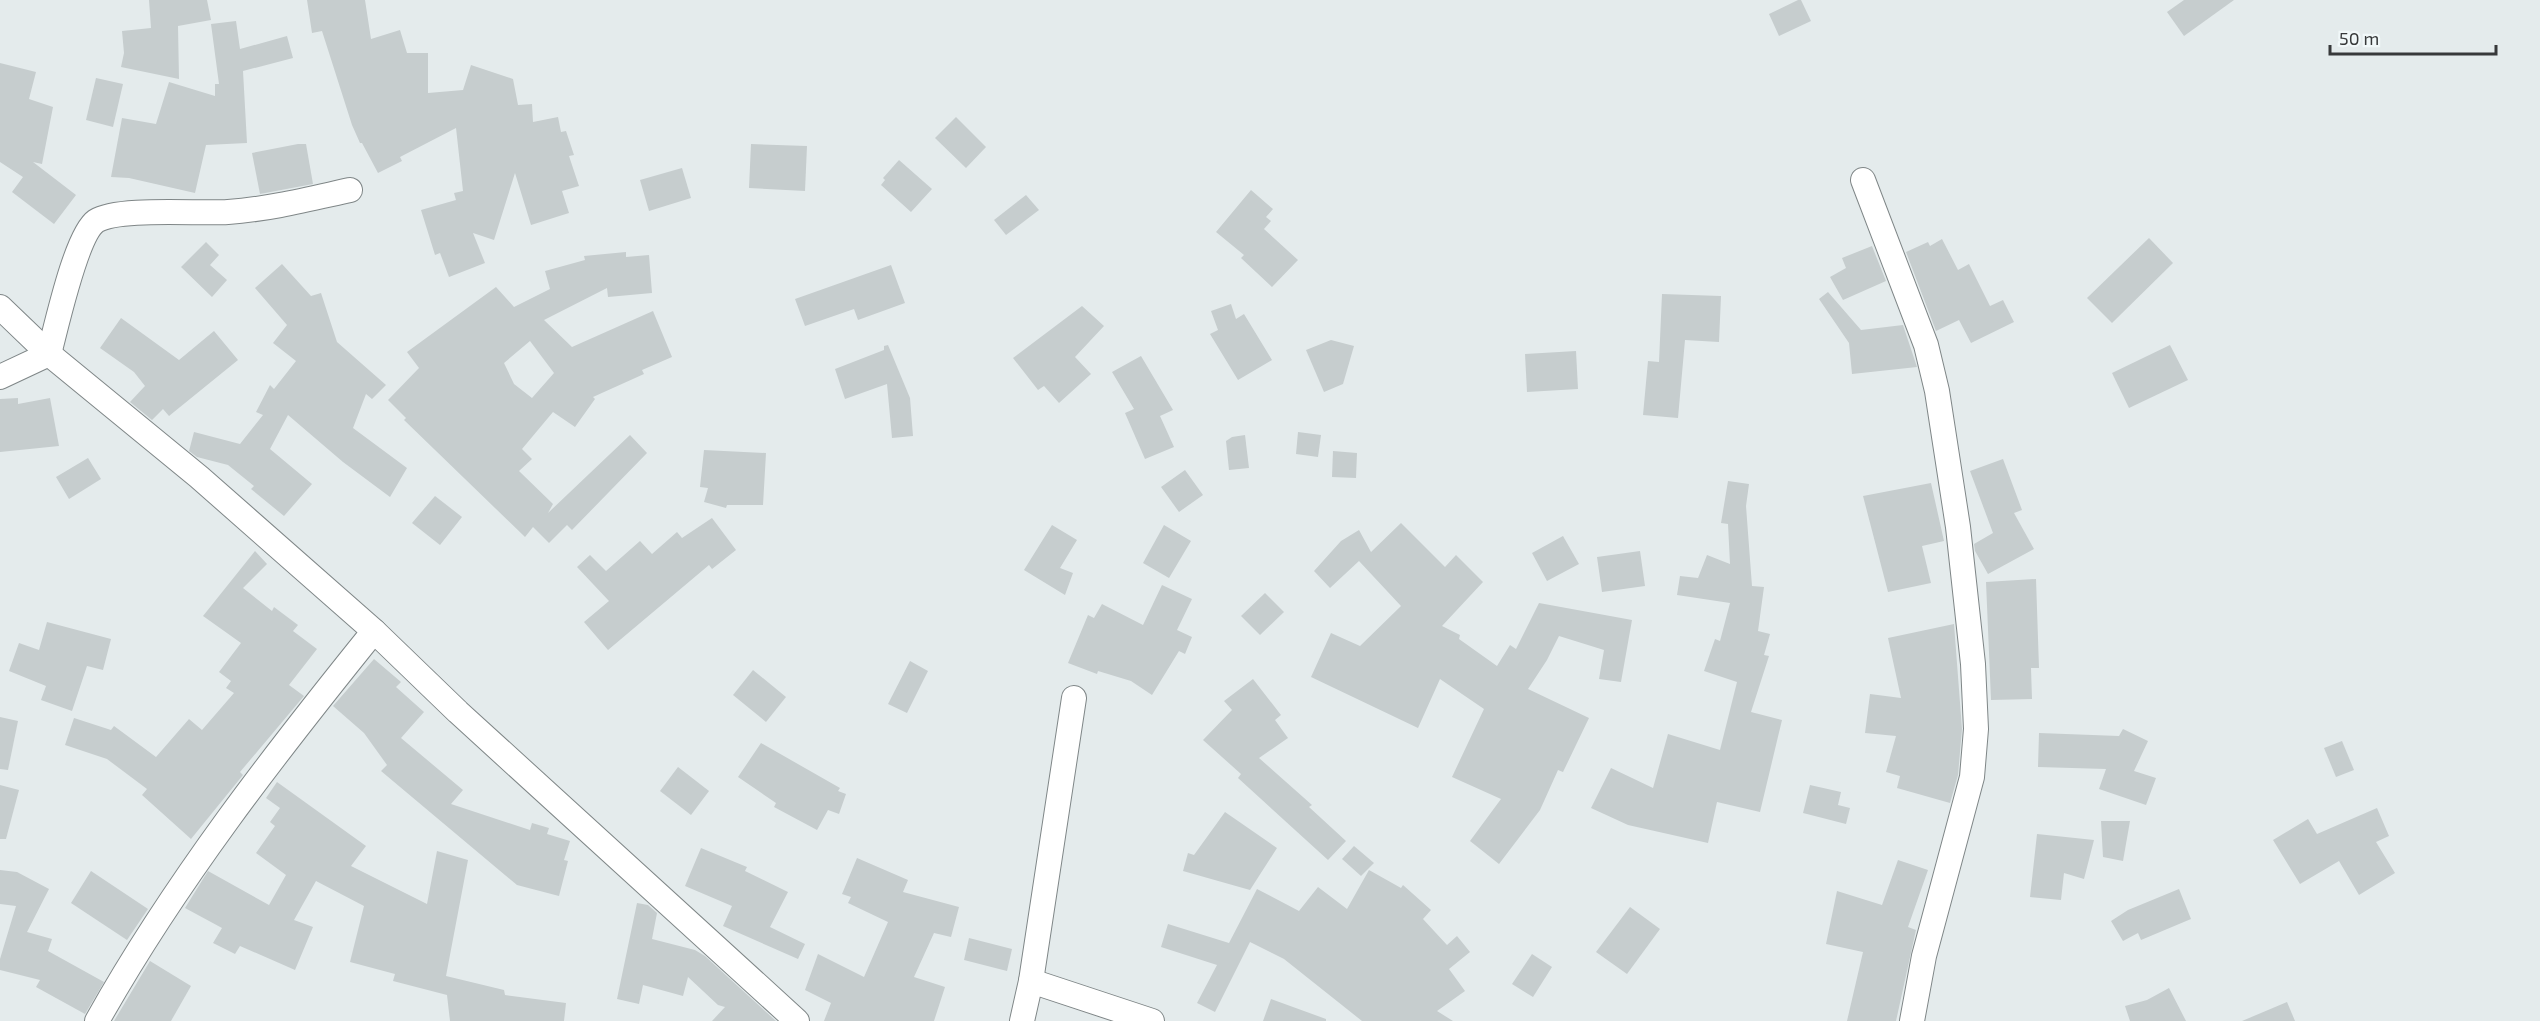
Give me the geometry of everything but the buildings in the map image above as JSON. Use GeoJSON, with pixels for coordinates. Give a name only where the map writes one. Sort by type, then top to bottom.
{"type":"FeatureCollection","features":[{"type":"Feature","properties":{"kind":"street"},"geometry":{"type":"LineString","coordinates":[[1863,180],[1929,357],[1958,527],[1973,664],[1976,729],[1972,777],[1924,956],[1912,1021]]}},
{"type":"Feature","properties":{"kind":"street"},"geometry":{"type":"LineString","coordinates":[[0,377],[49,354],[82,240],[96,221],[125,214],[228,212],[279,206],[350,190]]}},
{"type":"Feature","properties":{"kind":"street"},"geometry":{"type":"LineString","coordinates":[[0,307],[49,354],[199,477],[374,631],[458,712],[797,1021]]}},
{"type":"Feature","properties":{"kind":"street"},"geometry":{"type":"LineString","coordinates":[[97,1021],[145,939],[186,877],[305,717],[374,631]]}},
{"type":"Feature","properties":{"kind":"street"},"geometry":{"type":"LineString","coordinates":[[1022,1021],[1031,981],[1074,698]]}},
{"type":"Feature","properties":{"kind":"street"},"geometry":{"type":"LineString","coordinates":[[1031,981],[1152,1021]]}}]}
